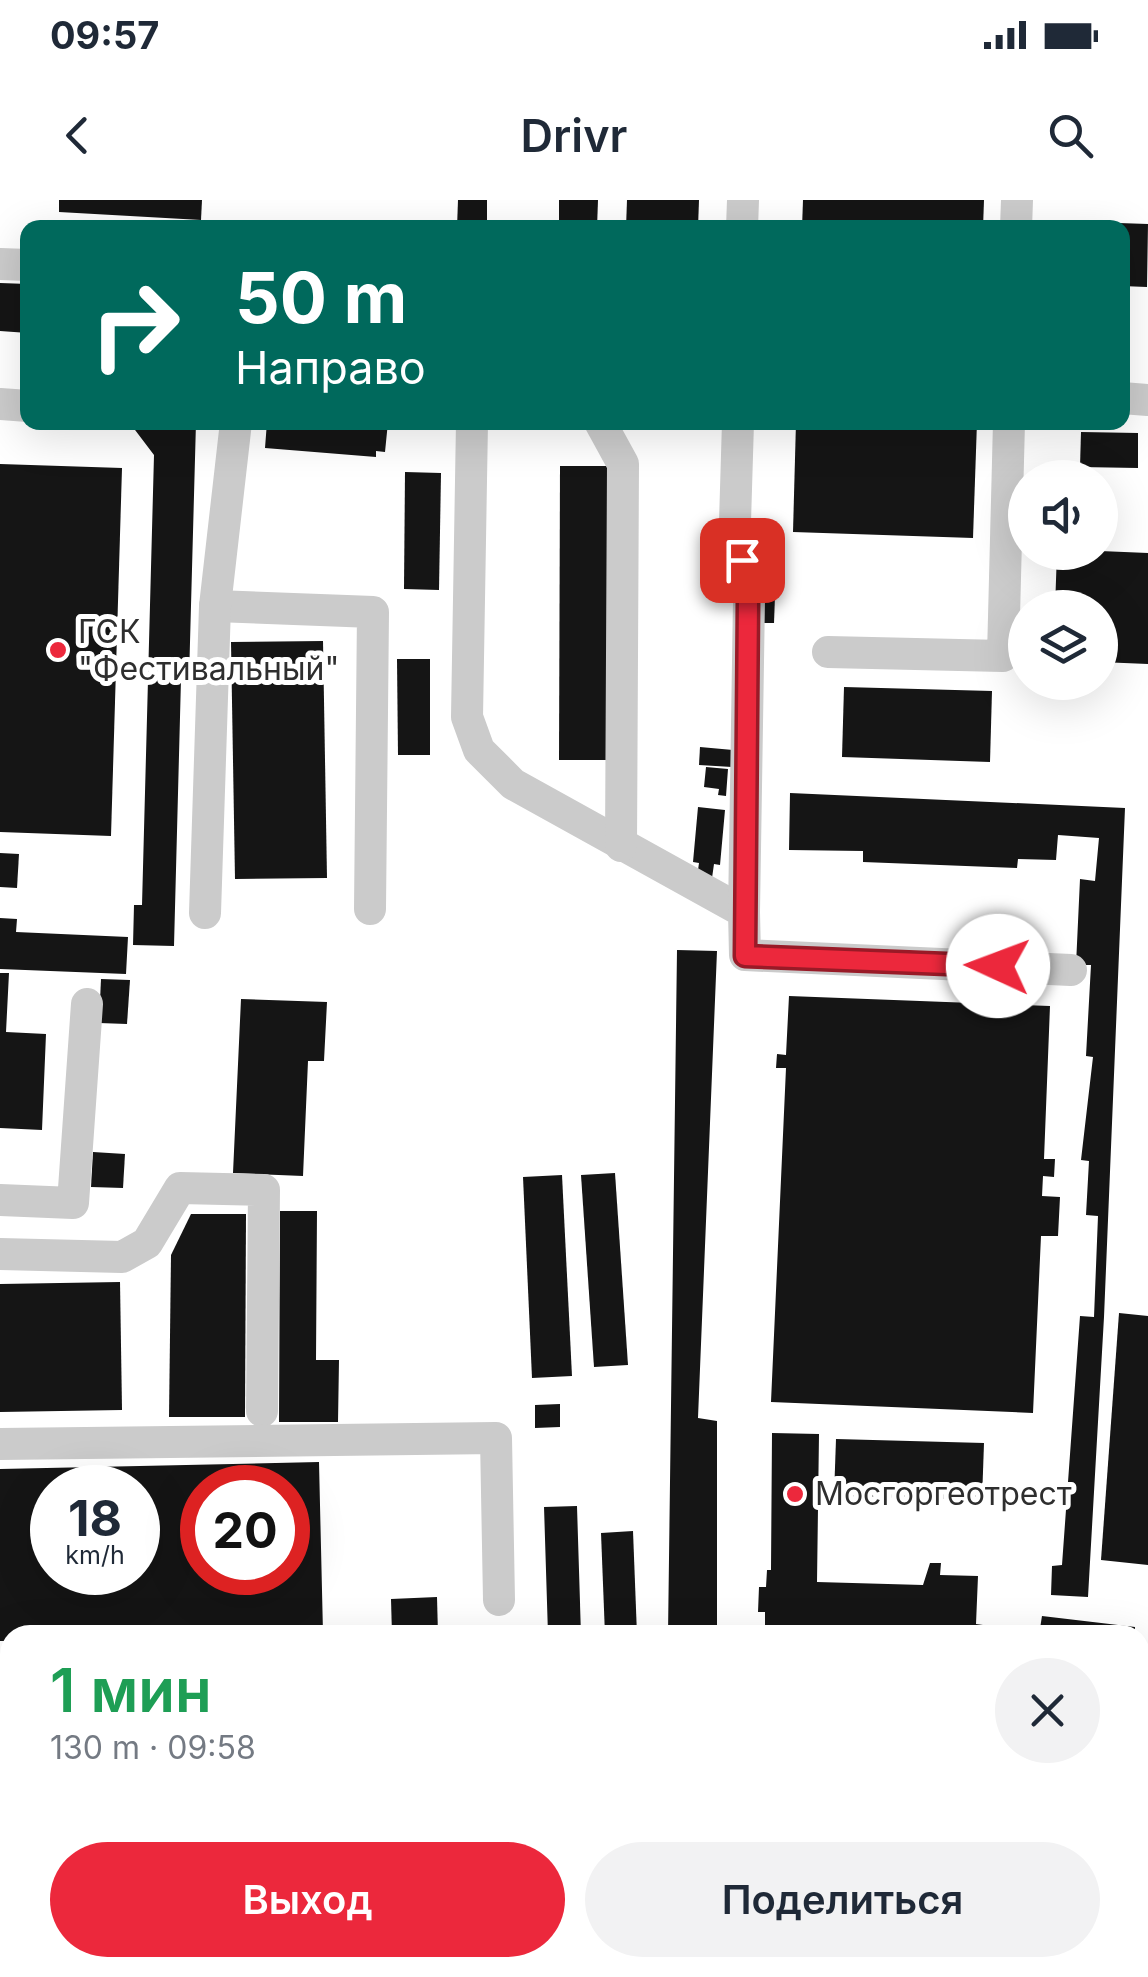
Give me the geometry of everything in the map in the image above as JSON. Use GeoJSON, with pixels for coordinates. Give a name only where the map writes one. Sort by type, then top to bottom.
{"type":"FeatureCollection","features":[{"type":"Feature","properties":{"kind":"lane"},"geometry":{"type":"LineString","coordinates":[[205,913],[214,606],[235,430]]}},
{"type":"Feature","properties":{"kind":"lane"},"geometry":{"type":"LineString","coordinates":[[472,430],[466,717],[479,750],[513,784],[744,912]]}},
{"type":"Feature","properties":{"kind":"lane"},"geometry":{"type":"LineString","coordinates":[[604,430],[622,464],[620,846]]}},
{"type":"Feature","properties":{"kind":"lane"},"geometry":{"type":"LineString","coordinates":[[738,430],[735,522],[748,600],[745,956],[1071,970]]}},
{"type":"Feature","properties":{"kind":"lane"},"geometry":{"type":"LineString","coordinates":[[828,652],[1003,656],[1009,430]]}},
{"type":"Feature","properties":{"kind":"lane"},"geometry":{"type":"LineString","coordinates":[[214,606],[372,612],[370,910]]}},
{"type":"Feature","properties":{"kind":"lane"},"geometry":{"type":"LineString","coordinates":[[0,1200],[73,1203],[87,1004]]}},
{"type":"Feature","properties":{"kind":"lane"},"geometry":{"type":"LineString","coordinates":[[0,1254],[122,1257],[147,1242],[180,1188],[264,1190],[262,1410]]}},
{"type":"Feature","properties":{"kind":"lane"},"geometry":{"type":"LineString","coordinates":[[0,1444],[496,1438],[499,1600]]}},
{"type":"Feature","properties":{"kind":"building"},"geometry":{"type":"Polygon","coordinates":[[[59,200],[202,200],[201,220],[59,212],[59,200]]]}},
{"type":"Feature","properties":{"kind":"building"},"geometry":{"type":"Polygon","coordinates":[[[458,200],[487,200],[487,220],[457,220],[458,200]]]}},
{"type":"Feature","properties":{"kind":"building"},"geometry":{"type":"Polygon","coordinates":[[[559,200],[598,200],[597,220],[559,220],[559,200]]]}},
{"type":"Feature","properties":{"kind":"building"},"geometry":{"type":"Polygon","coordinates":[[[627,200],[699,200],[698,220],[626,220],[627,200]]]}},
{"type":"Feature","properties":{"kind":"building"},"geometry":{"type":"Polygon","coordinates":[[[803,200],[984,200],[983,220],[802,220],[803,200]]]}},
{"type":"Feature","properties":{"kind":"building"},"geometry":{"type":"Polygon","coordinates":[[[1130,223],[1148,224],[1147,287],[1130,286],[1130,223]]]}},
{"type":"Feature","properties":{"kind":"building"},"geometry":{"type":"Polygon","coordinates":[[[0,283],[20,284],[20,332],[0,331],[0,283]]]}},
{"type":"Feature","properties":{"kind":"building"},"geometry":{"type":"Polygon","coordinates":[[[135,430],[196,430],[189,679],[181,679],[174,946],[133,945],[134,905],[142,905],[154,455],[135,430]]]}},
{"type":"Feature","properties":{"kind":"building"},"geometry":{"type":"Polygon","coordinates":[[[266,430],[387,430],[385,452],[376,451],[376,457],[265,448],[266,430]]]}},
{"type":"Feature","properties":{"kind":"building"},"geometry":{"type":"Polygon","coordinates":[[[796,430],[977,430],[973,538],[793,532],[796,430]]]}},
{"type":"Feature","properties":{"kind":"building"},"geometry":{"type":"Polygon","coordinates":[[[1081,432],[1138,433],[1138,468],[1118,468],[1118,460],[1080,460],[1081,432]]]}},
{"type":"Feature","properties":{"kind":"building","name":"ГСК \"Фестивальный\""},"geometry":{"type":"Polygon","coordinates":[[[0,464],[122,468],[111,836],[0,832],[0,464]]]}},
{"type":"Feature","properties":{"kind":"building"},"geometry":{"type":"Polygon","coordinates":[[[560,466],[609,466],[608,760],[559,760],[560,466]]]}},
{"type":"Feature","properties":{"kind":"building"},"geometry":{"type":"Polygon","coordinates":[[[405,472],[441,473],[439,590],[404,589],[405,472]]]}},
{"type":"Feature","properties":{"kind":"building"},"geometry":{"type":"Polygon","coordinates":[[[1118,552],[1148,553],[1148,664],[1118,663],[1118,590],[1056,590],[1056,570],[1118,570],[1118,552]]]}},
{"type":"Feature","properties":{"kind":"building"},"geometry":{"type":"Polygon","coordinates":[[[752,595],[775,596],[774,623],[751,623],[752,595]]]}},
{"type":"Feature","properties":{"kind":"building"},"geometry":{"type":"Polygon","coordinates":[[[323,641],[327,878],[235,879],[231,642],[323,641]]]}},
{"type":"Feature","properties":{"kind":"building"},"geometry":{"type":"Polygon","coordinates":[[[397,659],[430,659],[430,755],[398,755],[397,659]]]}},
{"type":"Feature","properties":{"kind":"building"},"geometry":{"type":"Polygon","coordinates":[[[844,687],[992,691],[990,762],[842,757],[844,687]]]}},
{"type":"Feature","properties":{"kind":"building"},"geometry":{"type":"Polygon","coordinates":[[[700,747],[733,750],[732,767],[699,765],[700,747]]]}},
{"type":"Feature","properties":{"kind":"building"},"geometry":{"type":"Polygon","coordinates":[[[706,767],[728,769],[726,796],[718,795],[719,789],[704,787],[706,767]]]}},
{"type":"Feature","properties":{"kind":"building"},"geometry":{"type":"Polygon","coordinates":[[[790,793],[1125,808],[1088,1597],[1051,1595],[1052,1566],[1062,1565],[1080,1316],[1094,1317],[1098,1216],[1086,1215],[1089,1161],[1081,1160],[1093,1057],[1086,1056],[1091,965],[1076,965],[1080,879],[1095,881],[1099,838],[1058,835],[1056,860],[1018,859],[1017,868],[863,862],[863,851],[789,850],[790,793]]]}},
{"type":"Feature","properties":{"kind":"building"},"geometry":{"type":"Polygon","coordinates":[[[698,807],[725,810],[720,865],[714,864],[712,878],[697,877],[699,863],[693,862],[698,807]]]}},
{"type":"Feature","properties":{"kind":"building"},"geometry":{"type":"Polygon","coordinates":[[[0,853],[19,854],[17,888],[0,887],[0,853]]]}},
{"type":"Feature","properties":{"kind":"building"},"geometry":{"type":"Polygon","coordinates":[[[0,918],[17,919],[16,932],[128,937],[126,974],[0,969],[0,918]]]}},
{"type":"Feature","properties":{"kind":"building"},"geometry":{"type":"Polygon","coordinates":[[[677,950],[717,951],[698,1418],[717,1421],[717,1625],[668,1625],[677,950]]]}},
{"type":"Feature","properties":{"kind":"building"},"geometry":{"type":"Polygon","coordinates":[[[0,973],[9,973],[6,1032],[46,1034],[42,1130],[0,1128],[0,973]]]}},
{"type":"Feature","properties":{"kind":"building"},"geometry":{"type":"Polygon","coordinates":[[[101,979],[130,980],[127,1024],[99,1023],[101,979]]]}},
{"type":"Feature","properties":{"kind":"building"},"geometry":{"type":"Polygon","coordinates":[[[789,996],[1050,1006],[1044,1159],[1055,1159],[1054,1177],[1043,1176],[1042,1196],[1060,1197],[1058,1236],[1041,1236],[1033,1413],[771,1402],[786,1068],[776,1068],[777,1054],[786,1055],[789,996]]]}},
{"type":"Feature","properties":{"kind":"building"},"geometry":{"type":"Polygon","coordinates":[[[241,999],[327,1002],[324,1061],[308,1061],[303,1176],[233,1173],[241,999]]]}},
{"type":"Feature","properties":{"kind":"building"},"geometry":{"type":"Polygon","coordinates":[[[93,1152],[125,1154],[123,1188],[91,1187],[93,1152]]]}},
{"type":"Feature","properties":{"kind":"building"},"geometry":{"type":"Polygon","coordinates":[[[615,1173],[628,1365],[594,1367],[581,1175],[615,1173]]]}},
{"type":"Feature","properties":{"kind":"building"},"geometry":{"type":"Polygon","coordinates":[[[562,1175],[572,1376],[532,1378],[523,1177],[562,1175]]]}},
{"type":"Feature","properties":{"kind":"building"},"geometry":{"type":"Polygon","coordinates":[[[280,1211],[317,1211],[316,1360],[339,1360],[338,1422],[279,1422],[280,1211]]]}},
{"type":"Feature","properties":{"kind":"building"},"geometry":{"type":"Polygon","coordinates":[[[191,1214],[246,1214],[245,1417],[169,1417],[171,1255],[191,1214]]]}},
{"type":"Feature","properties":{"kind":"building"},"geometry":{"type":"Polygon","coordinates":[[[120,1282],[122,1410],[0,1412],[0,1284],[120,1282]]]}},
{"type":"Feature","properties":{"kind":"building"},"geometry":{"type":"Polygon","coordinates":[[[1119,1313],[1148,1316],[1148,1565],[1101,1560],[1119,1313]]]}},
{"type":"Feature","properties":{"kind":"building"},"geometry":{"type":"Polygon","coordinates":[[[560,1404],[560,1427],[535,1428],[535,1405],[560,1404]]]}},
{"type":"Feature","properties":{"kind":"building","name":"Мосгоргеотрест"},"geometry":{"type":"Polygon","coordinates":[[[772,1433],[819,1434],[817,1582],[923,1585],[930,1563],[941,1563],[940,1575],[978,1576],[976,1624],[983,1625],[765,1625],[765,1612],[758,1612],[759,1587],[766,1587],[767,1570],[771,1570],[772,1433]]]}},
{"type":"Feature","properties":{"kind":"building"},"geometry":{"type":"Polygon","coordinates":[[[836,1439],[984,1443],[982,1500],[834,1496],[836,1439]]]}},
{"type":"Feature","properties":{"kind":"building"},"geometry":{"type":"Polygon","coordinates":[[[319,1462],[323,1625],[0,1625],[0,1469],[30,1468],[30,1595],[160,1595],[160,1465],[180,1465],[180,1595],[310,1595],[310,1465],[182,1465],[319,1462]]]}},
{"type":"Feature","properties":{"kind":"building"},"geometry":{"type":"Polygon","coordinates":[[[577,1506],[581,1625],[548,1625],[544,1507],[577,1506]]]}},
{"type":"Feature","properties":{"kind":"building"},"geometry":{"type":"Polygon","coordinates":[[[633,1531],[637,1625],[605,1625],[601,1533],[633,1531]]]}},
{"type":"Feature","properties":{"kind":"building"},"geometry":{"type":"Polygon","coordinates":[[[437,1597],[438,1625],[392,1625],[391,1599],[437,1597]]]}},
{"type":"Feature","properties":{"kind":"building"},"geometry":{"type":"Polygon","coordinates":[[[1042,1616],[1118,1625],[1041,1625],[1042,1616]]]}},
{"type":"Feature","properties":{"kind":"place","name":"ГСК \"Фестивальный\""},"geometry":{"type":"Point","coordinates":[58,650]}},
{"type":"Feature","properties":{"kind":"place","name":"Мосгоргеотрест"},"geometry":{"type":"Point","coordinates":[795,1494]}},
{"type":"Feature","properties":{"kind":"route"},"geometry":{"type":"LineString","coordinates":[[742,560],[748,600],[745,956],[998,966]]}}]}
